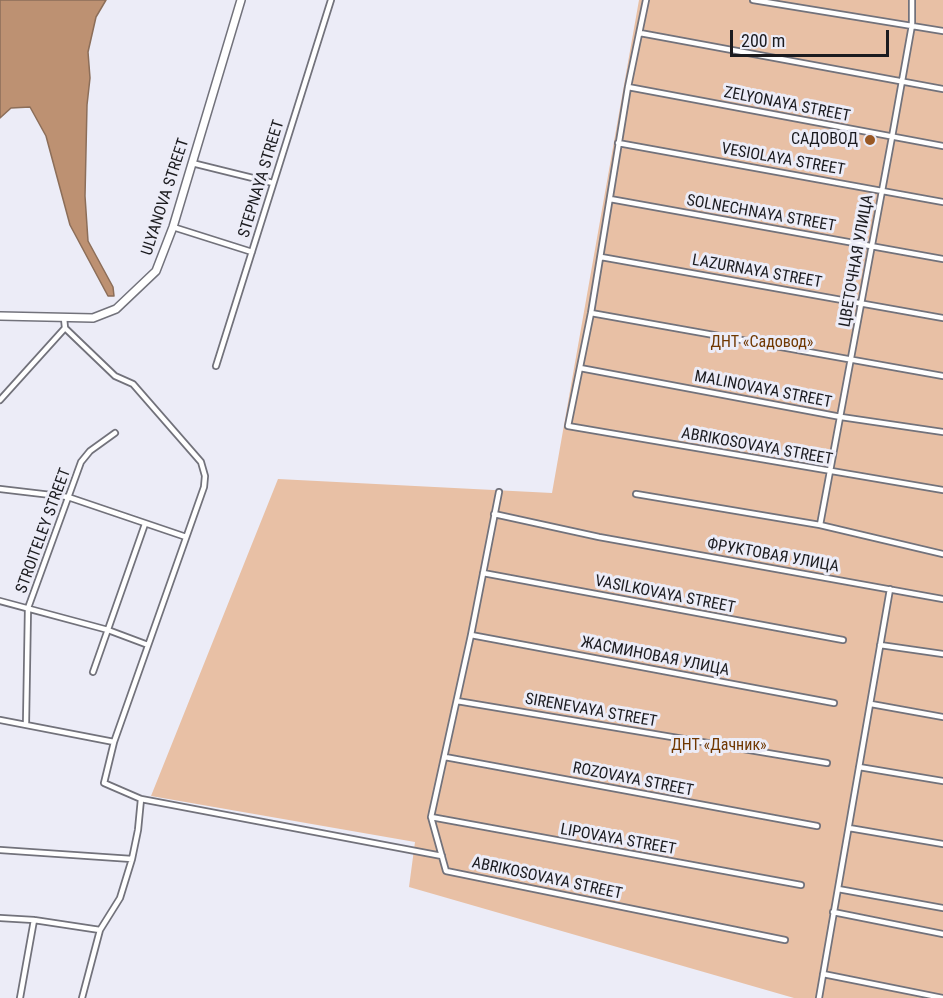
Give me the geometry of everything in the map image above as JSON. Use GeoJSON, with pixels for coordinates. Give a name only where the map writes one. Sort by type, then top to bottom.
{"type":"FeatureCollection","features":[{"type":"Feature","properties":{"kind":"street","name":"ULYANOVA STREET"},"geometry":{"type":"LineString","coordinates":[[0,316],[93,318],[116,309],[156,271],[173,227],[241,0]]}},
{"type":"Feature","properties":{"kind":"street","name":"STEPNAYA STREET"},"geometry":{"type":"LineString","coordinates":[[216,366],[331,0]]}},
{"type":"Feature","properties":{"kind":"street"},"geometry":{"type":"LineString","coordinates":[[580,368],[601,257],[628,87],[646,0]]}},
{"type":"Feature","properties":{"kind":"street"},"geometry":{"type":"LineString","coordinates":[[753,0],[943,31]]}},
{"type":"Feature","properties":{"kind":"street","name":"ЦВЕТОЧНАЯ УЛИЦА"},"geometry":{"type":"LineString","coordinates":[[820,525],[912,25],[912,0]]}},
{"type":"Feature","properties":{"kind":"street"},"geometry":{"type":"LineString","coordinates":[[640,33],[943,89]]}},
{"type":"Feature","properties":{"kind":"street","name":"ZELYONAYA STREET"},"geometry":{"type":"LineString","coordinates":[[628,87],[943,146]]}},
{"type":"Feature","properties":{"kind":"street","name":"VESIOLAYA STREET"},"geometry":{"type":"LineString","coordinates":[[618,143],[943,202]]}},
{"type":"Feature","properties":{"kind":"street"},"geometry":{"type":"LineString","coordinates":[[192,163],[273,183]]}},
{"type":"Feature","properties":{"kind":"street","name":"SOLNECHNAYA STREET"},"geometry":{"type":"LineString","coordinates":[[610,199],[943,259]]}},
{"type":"Feature","properties":{"kind":"street"},"geometry":{"type":"LineString","coordinates":[[173,227],[252,252]]}},
{"type":"Feature","properties":{"kind":"street","name":"LAZURNAYA STREET"},"geometry":{"type":"LineString","coordinates":[[601,257],[943,318]]}},
{"type":"Feature","properties":{"kind":"street"},"geometry":{"type":"LineString","coordinates":[[591,313],[943,376]]}},
{"type":"Feature","properties":{"kind":"street"},"geometry":{"type":"LineString","coordinates":[[64,318],[65,328],[114,376],[133,384],[201,462],[205,476],[204,488],[114,742],[104,783],[141,798],[442,856],[431,818],[499,492]]}},
{"type":"Feature","properties":{"kind":"street"},"geometry":{"type":"LineString","coordinates":[[0,400],[65,328]]}},
{"type":"Feature","properties":{"kind":"street","name":"MALINOVAYA STREET"},"geometry":{"type":"LineString","coordinates":[[580,368],[841,417],[943,432]]}},
{"type":"Feature","properties":{"kind":"street","name":"ABRIKOSOVAYA STREET"},"geometry":{"type":"LineString","coordinates":[[580,368],[568,426],[831,473],[943,490]]}},
{"type":"Feature","properties":{"kind":"street","name":"STROITELEY STREET"},"geometry":{"type":"LineString","coordinates":[[26,724],[28,608],[81,462],[90,451],[115,433]]}},
{"type":"Feature","properties":{"kind":"street"},"geometry":{"type":"LineString","coordinates":[[0,489],[68,497],[186,537]]}},
{"type":"Feature","properties":{"kind":"street"},"geometry":{"type":"LineString","coordinates":[[636,494],[820,525],[943,554]]}},
{"type":"Feature","properties":{"kind":"street"},"geometry":{"type":"LineString","coordinates":[[494,514],[598,537],[943,599]]}},
{"type":"Feature","properties":{"kind":"street"},"geometry":{"type":"LineString","coordinates":[[93,672],[145,524]]}},
{"type":"Feature","properties":{"kind":"street","name":"VASILKOVAYA STREET"},"geometry":{"type":"LineString","coordinates":[[483,573],[843,640]]}},
{"type":"Feature","properties":{"kind":"street"},"geometry":{"type":"LineString","coordinates":[[819,998],[890,590]]}},
{"type":"Feature","properties":{"kind":"street"},"geometry":{"type":"LineString","coordinates":[[0,601],[108,630],[148,645]]}},
{"type":"Feature","properties":{"kind":"street","name":"ЖАСМИНОВАЯ УЛИЦА"},"geometry":{"type":"LineString","coordinates":[[471,635],[834,703]]}},
{"type":"Feature","properties":{"kind":"street"},"geometry":{"type":"LineString","coordinates":[[880,645],[943,654]]}},
{"type":"Feature","properties":{"kind":"street","name":"SIRENEVAYA STREET"},"geometry":{"type":"LineString","coordinates":[[457,701],[827,763]]}},
{"type":"Feature","properties":{"kind":"street"},"geometry":{"type":"LineString","coordinates":[[871,704],[943,717]]}},
{"type":"Feature","properties":{"kind":"street"},"geometry":{"type":"LineString","coordinates":[[0,720],[114,742]]}},
{"type":"Feature","properties":{"kind":"street","name":"ROZOVAYA STREET"},"geometry":{"type":"LineString","coordinates":[[445,757],[817,826]]}},
{"type":"Feature","properties":{"kind":"street"},"geometry":{"type":"LineString","coordinates":[[859,766],[943,781]]}},
{"type":"Feature","properties":{"kind":"street"},"geometry":{"type":"LineString","coordinates":[[82,998],[100,930],[120,898],[132,859],[141,798]]}},
{"type":"Feature","properties":{"kind":"street","name":"LIPOVAYA STREET"},"geometry":{"type":"LineString","coordinates":[[431,818],[801,885]]}},
{"type":"Feature","properties":{"kind":"street"},"geometry":{"type":"LineString","coordinates":[[849,828],[943,844]]}},
{"type":"Feature","properties":{"kind":"street"},"geometry":{"type":"LineString","coordinates":[[0,850],[132,859]]}},
{"type":"Feature","properties":{"kind":"street","name":"ABRIKOSOVAYA STREET"},"geometry":{"type":"LineString","coordinates":[[442,856],[446,871],[785,940]]}},
{"type":"Feature","properties":{"kind":"street"},"geometry":{"type":"LineString","coordinates":[[838,890],[943,908]]}},
{"type":"Feature","properties":{"kind":"street"},"geometry":{"type":"LineString","coordinates":[[833,912],[943,934]]}},
{"type":"Feature","properties":{"kind":"street"},"geometry":{"type":"LineString","coordinates":[[0,918],[34,920],[100,930]]}},
{"type":"Feature","properties":{"kind":"street"},"geometry":{"type":"LineString","coordinates":[[20,998],[34,920]]}},
{"type":"Feature","properties":{"kind":"street"},"geometry":{"type":"LineString","coordinates":[[824,974],[943,998]]}},
{"type":"Feature","properties":{"kind":"green space","name":"ДНТ «Дачник»"},"geometry":{"type":"Polygon","coordinates":[[[639,0],[943,0],[943,998],[794,998],[409,887],[415,842],[151,796],[278,479],[552,493],[639,0]]]}},
{"type":"Feature","properties":{"kind":"shaded area"},"geometry":{"type":"Polygon","coordinates":[[[0,0],[106,0],[96,17],[88,52],[90,78],[87,105],[85,196],[88,241],[113,287],[114,296],[108,296],[70,225],[46,136],[30,107],[11,108],[0,118],[0,0]]]}},
{"type":"Feature","properties":{"kind":"place","name":"САДОВОД"},"geometry":{"type":"Point","coordinates":[870,140]}},
{"type":"Feature","properties":{"kind":"park label","name":"ДНТ «Садовод»"},"geometry":{"type":"Point","coordinates":[762,343]}}]}
